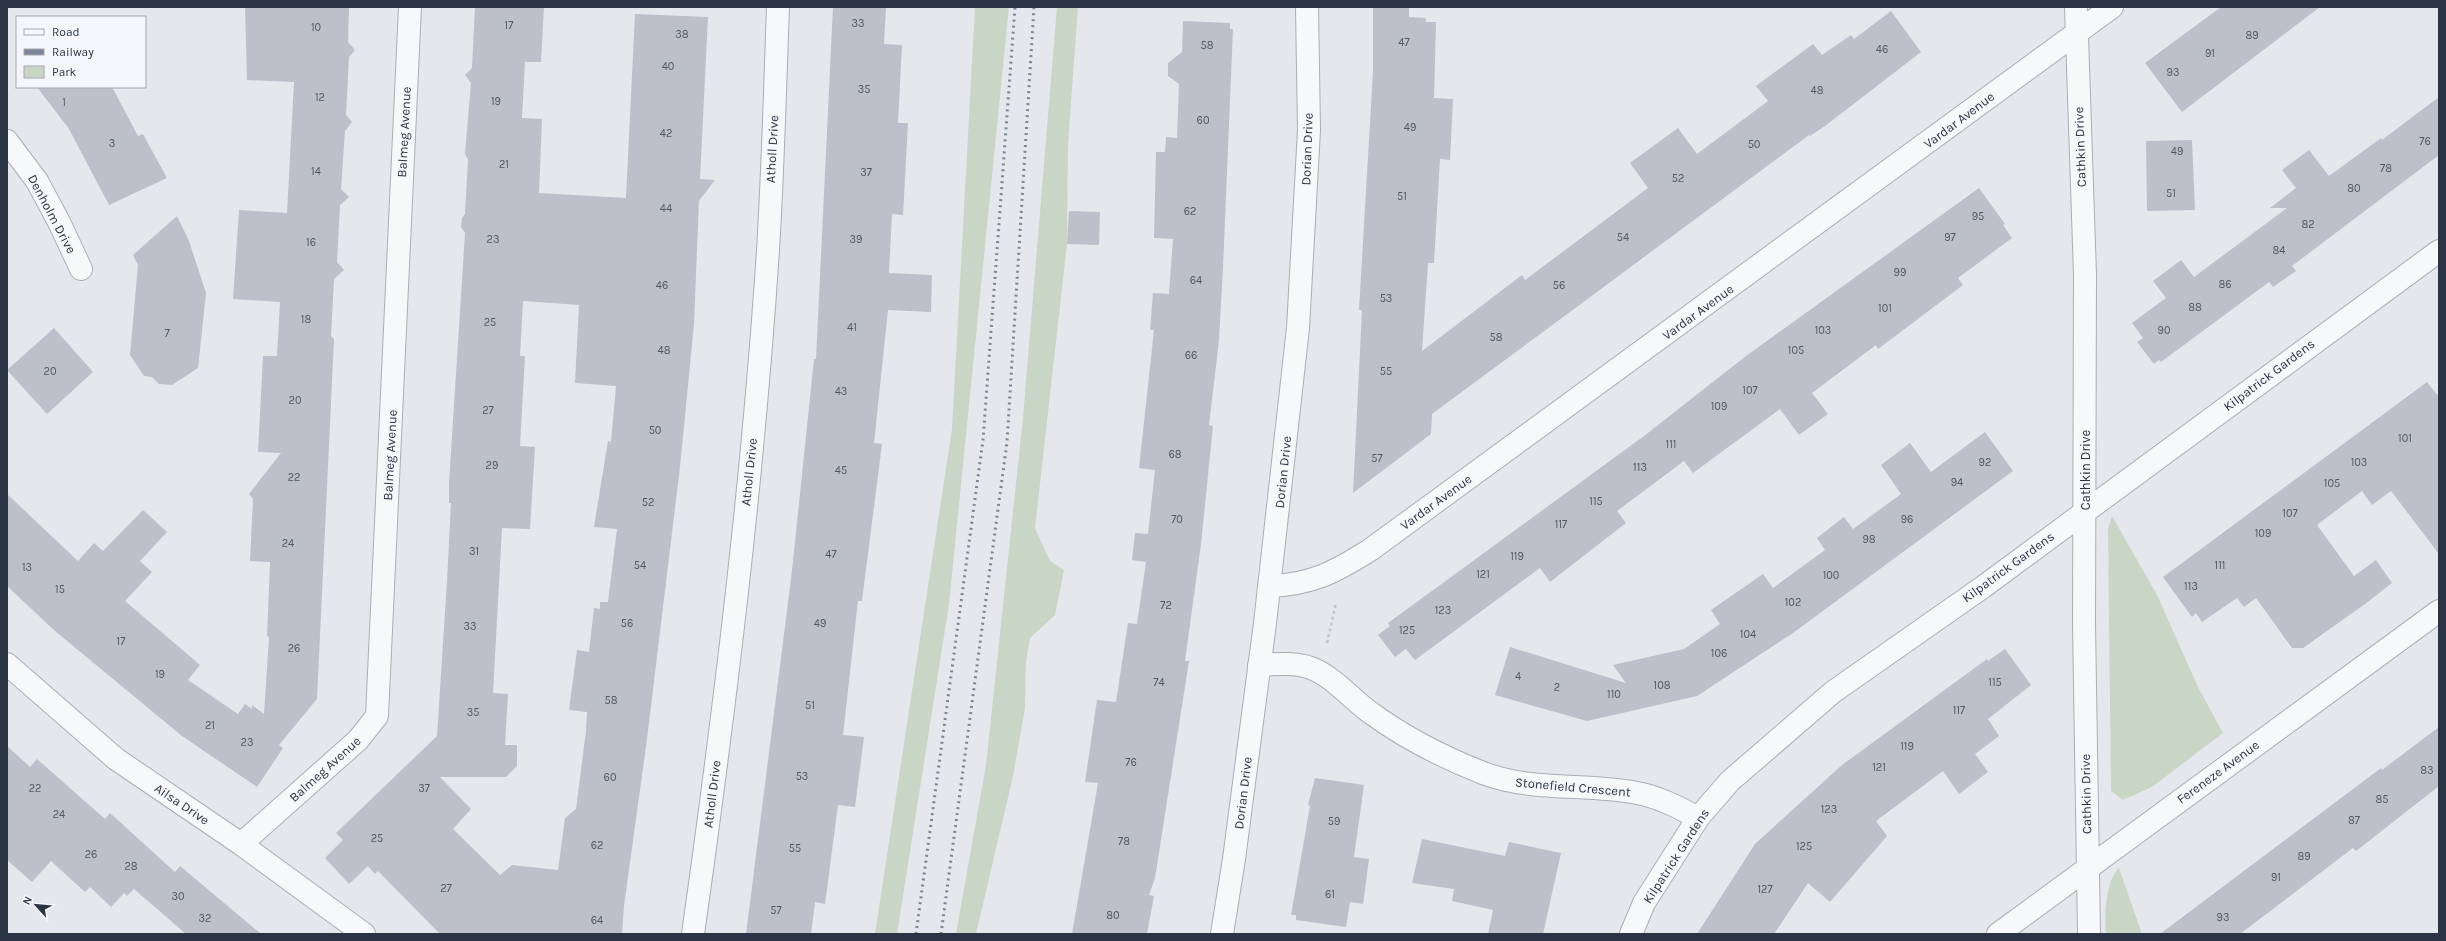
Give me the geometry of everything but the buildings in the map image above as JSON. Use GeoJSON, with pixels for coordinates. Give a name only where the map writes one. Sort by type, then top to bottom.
{"type":"FeatureCollection","features":[{"type":"Feature","properties":{"kind":"street","name":"Balmeg Avenue"},"geometry":{"type":"LineString","coordinates":[[241,844],[358,740],[377,716],[410,7]]}},
{"type":"Feature","properties":{"kind":"street","name":"Atholl Drive"},"geometry":{"type":"LineString","coordinates":[[693,934],[711,806],[749,474],[760,362],[768,248],[778,7]]}},
{"type":"Feature","properties":{"kind":"street","name":"Dorian Drive"},"geometry":{"type":"LineString","coordinates":[[1222,934],[1234,859],[1269,586],[1298,328],[1309,130],[1307,7]]}},
{"type":"Feature","properties":{"kind":"street","name":"Cathkin Drive"},"geometry":{"type":"LineString","coordinates":[[2076,7],[2075,32],[2085,275],[2086,510],[2084,624],[2089,934]]}},
{"type":"Feature","properties":{"kind":"street","name":"Vardar Avenue"},"geometry":{"type":"LineString","coordinates":[[1269,586],[1299,584],[1336,571],[1370,550],[1954,125],[2075,32],[2112,7]]}},
{"type":"Feature","properties":{"kind":"street","name":"Denholm Drive"},"geometry":{"type":"LineString","coordinates":[[7,140],[37,181],[59,222],[81,269]]}},
{"type":"Feature","properties":{"kind":"street","name":"Kilpatrick Gardens"},"geometry":{"type":"LineString","coordinates":[[1630,934],[1644,903],[1698,818],[1730,781],[1833,692],[2086,510],[2439,251]]}},
{"type":"Feature","properties":{"kind":"street","name":"Fereneze Avenue"},"geometry":{"type":"LineString","coordinates":[[1998,934],[2439,611]]}},
{"type":"Feature","properties":{"kind":"street","name":"Ailsa Drive"},"geometry":{"type":"LineString","coordinates":[[7,664],[116,759],[241,844],[364,934]]}},
{"type":"Feature","properties":{"kind":"street","name":"Stonefield Crescent"},"geometry":{"type":"LineString","coordinates":[[1259,665],[1291,664],[1310,668],[1331,680],[1371,713],[1408,737],[1484,774],[1519,784],[1636,793],[1670,802],[1698,818]]}},
{"type":"Feature","properties":{"kind":"path"},"geometry":{"type":"LineString","coordinates":[[1331,680],[1325,658],[1330,625],[1336,600],[1336,571]]}},
{"type":"Feature","properties":{"kind":"green space"},"geometry":{"type":"Polygon","coordinates":[[[975,7],[1009,7],[949,604],[897,934],[875,934],[952,429],[975,7]]]}},
{"type":"Feature","properties":{"kind":"green space"},"geometry":{"type":"Polygon","coordinates":[[[1057,7],[1078,7],[1068,144],[1067,244],[1035,528],[1050,561],[1064,570],[1055,615],[1030,638],[1026,662],[1025,708],[1013,776],[976,934],[956,934],[986,765],[1023,418],[1057,7]]]}},
{"type":"Feature","properties":{"kind":"green space"},"geometry":{"type":"Polygon","coordinates":[[[2112,516],[2157,595],[2198,687],[2223,733],[2152,787],[2123,800],[2111,791],[2108,529],[2112,516]]]}},
{"type":"Feature","properties":{"kind":"green space"},"geometry":{"type":"Polygon","coordinates":[[[2119,868],[2142,934],[2106,934],[2105,918],[2107,899],[2111,881],[2119,868]]]}},
{"type":"Feature","properties":{"kind":"railway"},"geometry":{"type":"LineString","coordinates":[[916,934],[983,440],[1015,7]]}},
{"type":"Feature","properties":{"kind":"railway"},"geometry":{"type":"LineString","coordinates":[[941,934],[1007,442],[1034,7]]}}]}
